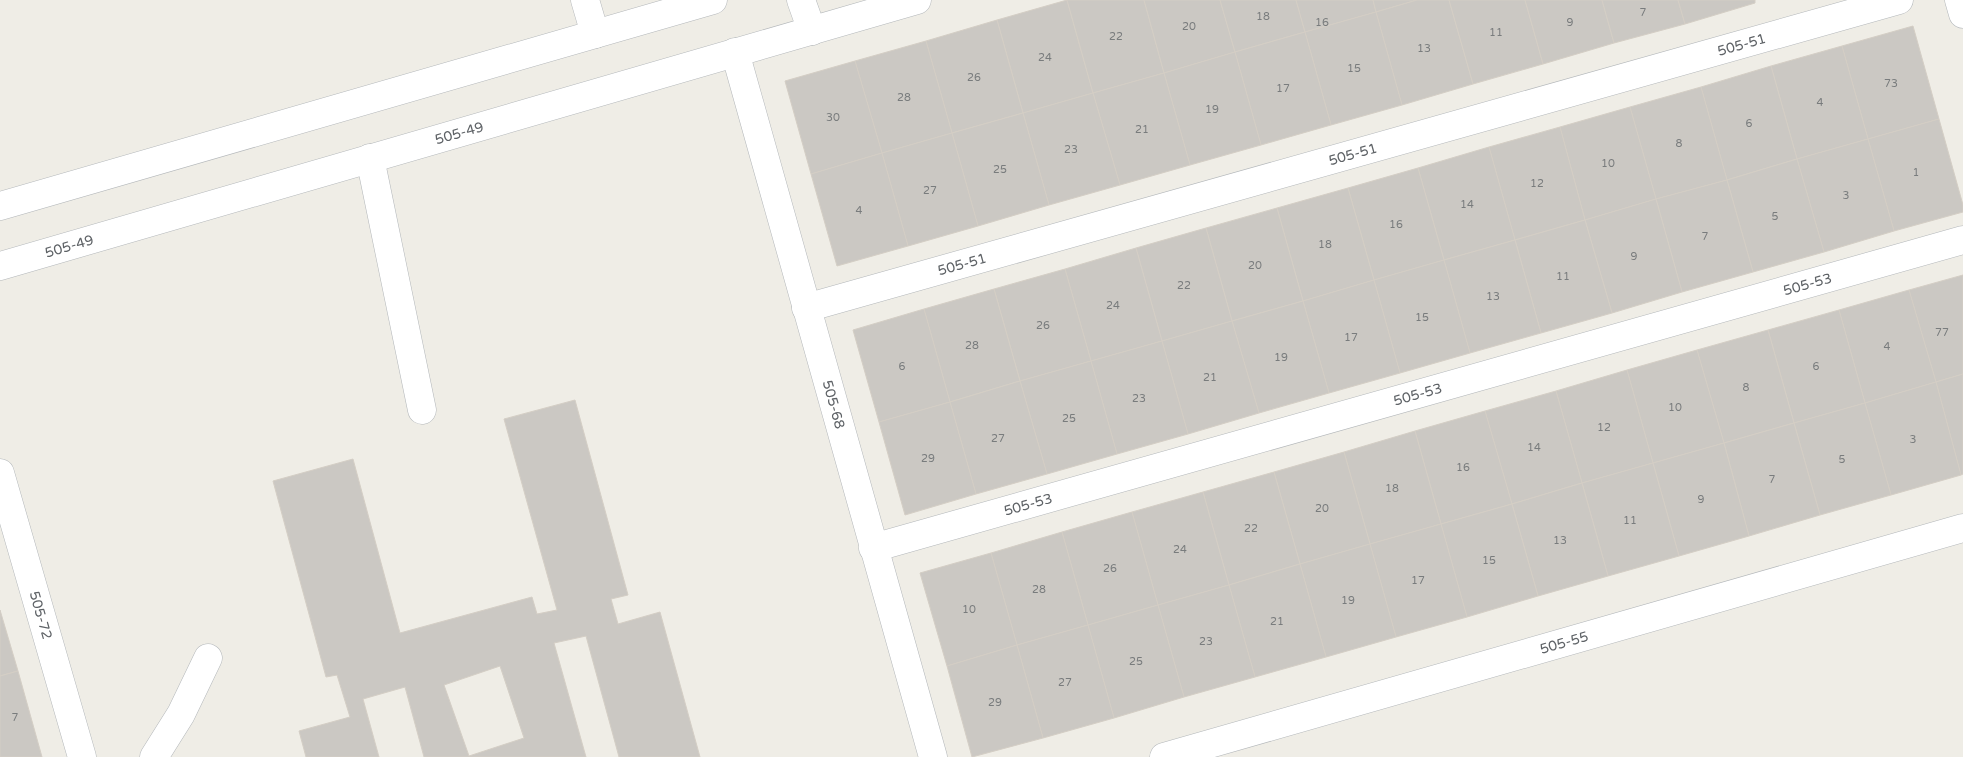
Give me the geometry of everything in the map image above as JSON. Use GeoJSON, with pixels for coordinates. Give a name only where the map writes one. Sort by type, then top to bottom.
{"type":"FeatureCollection","features":[{"type":"Feature","properties":{"kind":"street"},"geometry":{"type":"LineString","coordinates":[[585,0],[595,34]]}},
{"type":"Feature","properties":{"kind":"street"},"geometry":{"type":"LineString","coordinates":[[0,206],[713,0]]}},
{"type":"Feature","properties":{"kind":"street"},"geometry":{"type":"LineString","coordinates":[[801,0],[812,31]]}},
{"type":"Feature","properties":{"kind":"street","name":"505-49"},"geometry":{"type":"LineString","coordinates":[[0,266],[918,0]]}},
{"type":"Feature","properties":{"kind":"street","name":"505-51"},"geometry":{"type":"LineString","coordinates":[[806,308],[1899,0]]}},
{"type":"Feature","properties":{"kind":"street"},"geometry":{"type":"LineString","coordinates":[[1959,0],[1963,14]]}},
{"type":"Feature","properties":{"kind":"street","name":"505-68"},"geometry":{"type":"LineString","coordinates":[[735,52],[933,757]]}},
{"type":"Feature","properties":{"kind":"street"},"geometry":{"type":"LineString","coordinates":[[370,158],[422,410]]}},
{"type":"Feature","properties":{"kind":"street","name":"505-53"},"geometry":{"type":"LineString","coordinates":[[873,548],[1963,240]]}},
{"type":"Feature","properties":{"kind":"street","name":"505-72"},"geometry":{"type":"LineString","coordinates":[[0,473],[9,537],[82,757]]}},
{"type":"Feature","properties":{"kind":"street","name":"505-55"},"geometry":{"type":"LineString","coordinates":[[1164,757],[1963,528]]}},
{"type":"Feature","properties":{"kind":"street"},"geometry":{"type":"LineString","coordinates":[[154,757],[181,714],[208,658]]}},
{"type":"Feature","properties":{"kind":"building"},"geometry":{"type":"Polygon","coordinates":[[[1067,0],[1093,93],[1023,113],[997,20],[1067,0]]]}},
{"type":"Feature","properties":{"kind":"building"},"geometry":{"type":"Polygon","coordinates":[[[1067,0],[1144,0],[1164,73],[1093,93],[1067,0]]]}},
{"type":"Feature","properties":{"kind":"building"},"geometry":{"type":"Polygon","coordinates":[[[1144,0],[1220,0],[1235,52],[1164,73],[1144,0]]]}},
{"type":"Feature","properties":{"kind":"building"},"geometry":{"type":"Polygon","coordinates":[[[1220,0],[1296,0],[1305,32],[1235,52],[1220,0]]]}},
{"type":"Feature","properties":{"kind":"building"},"geometry":{"type":"Polygon","coordinates":[[[1296,0],[1373,0],[1376,12],[1305,32],[1296,0]]]}},
{"type":"Feature","properties":{"kind":"building"},"geometry":{"type":"Polygon","coordinates":[[[1373,0],[1417,0],[1376,12],[1373,0]]]}},
{"type":"Feature","properties":{"kind":"building"},"geometry":{"type":"Polygon","coordinates":[[[1417,0],[1449,0],[1473,84],[1402,105],[1376,12],[1417,0]]]}},
{"type":"Feature","properties":{"kind":"building"},"geometry":{"type":"Polygon","coordinates":[[[1449,0],[1525,0],[1543,64],[1473,84],[1449,0]]]}},
{"type":"Feature","properties":{"kind":"building"},"geometry":{"type":"Polygon","coordinates":[[[1525,0],[1602,0],[1614,43],[1543,64],[1525,0]]]}},
{"type":"Feature","properties":{"kind":"building"},"geometry":{"type":"Polygon","coordinates":[[[1602,0],[1678,0],[1685,24],[1614,43],[1602,0]]]}},
{"type":"Feature","properties":{"kind":"building"},"geometry":{"type":"Polygon","coordinates":[[[1678,0],[1755,0],[1755,3],[1685,24],[1678,0]]]}},
{"type":"Feature","properties":{"kind":"building"},"geometry":{"type":"Polygon","coordinates":[[[1376,12],[1402,105],[1331,125],[1305,32],[1376,12]]]}},
{"type":"Feature","properties":{"kind":"building"},"geometry":{"type":"Polygon","coordinates":[[[997,20],[1023,113],[952,133],[926,41],[997,20]]]}},
{"type":"Feature","properties":{"kind":"building"},"geometry":{"type":"Polygon","coordinates":[[[1913,26],[1939,119],[1868,139],[1842,46],[1913,26]]]}},
{"type":"Feature","properties":{"kind":"building"},"geometry":{"type":"Polygon","coordinates":[[[1305,32],[1331,125],[1261,145],[1235,52],[1305,32]]]}},
{"type":"Feature","properties":{"kind":"building"},"geometry":{"type":"Polygon","coordinates":[[[926,41],[952,133],[882,153],[855,61],[926,41]]]}},
{"type":"Feature","properties":{"kind":"building"},"geometry":{"type":"Polygon","coordinates":[[[1842,46],[1868,139],[1797,159],[1771,66],[1842,46]]]}},
{"type":"Feature","properties":{"kind":"building"},"geometry":{"type":"Polygon","coordinates":[[[1235,52],[1261,145],[1190,165],[1164,73],[1235,52]]]}},
{"type":"Feature","properties":{"kind":"building"},"geometry":{"type":"Polygon","coordinates":[[[855,61],[882,153],[811,174],[785,81],[855,61]]]}},
{"type":"Feature","properties":{"kind":"building"},"geometry":{"type":"Polygon","coordinates":[[[1771,66],[1797,159],[1727,180],[1701,87],[1771,66]]]}},
{"type":"Feature","properties":{"kind":"building"},"geometry":{"type":"Polygon","coordinates":[[[1164,73],[1190,165],[1120,185],[1093,93],[1164,73]]]}},
{"type":"Feature","properties":{"kind":"building"},"geometry":{"type":"Polygon","coordinates":[[[1701,87],[1727,180],[1656,199],[1630,107],[1701,87]]]}},
{"type":"Feature","properties":{"kind":"building"},"geometry":{"type":"Polygon","coordinates":[[[1093,93],[1120,185],[1049,205],[1023,113],[1093,93]]]}},
{"type":"Feature","properties":{"kind":"building"},"geometry":{"type":"Polygon","coordinates":[[[1630,107],[1656,199],[1585,220],[1560,127],[1630,107]]]}},
{"type":"Feature","properties":{"kind":"building"},"geometry":{"type":"Polygon","coordinates":[[[1023,113],[1049,205],[978,226],[952,133],[1023,113]]]}},
{"type":"Feature","properties":{"kind":"building"},"geometry":{"type":"Polygon","coordinates":[[[1939,119],[1963,205],[1963,212],[1894,231],[1868,139],[1939,119]]]}},
{"type":"Feature","properties":{"kind":"building"},"geometry":{"type":"Polygon","coordinates":[[[1560,127],[1585,220],[1515,240],[1489,147],[1560,127]]]}},
{"type":"Feature","properties":{"kind":"building"},"geometry":{"type":"Polygon","coordinates":[[[952,133],[978,226],[908,246],[882,153],[952,133]]]}},
{"type":"Feature","properties":{"kind":"building"},"geometry":{"type":"Polygon","coordinates":[[[1868,139],[1894,231],[1824,252],[1797,159],[1868,139]]]}},
{"type":"Feature","properties":{"kind":"building"},"geometry":{"type":"Polygon","coordinates":[[[1489,147],[1515,240],[1444,260],[1418,168],[1489,147]]]}},
{"type":"Feature","properties":{"kind":"building"},"geometry":{"type":"Polygon","coordinates":[[[882,153],[908,246],[837,266],[811,174],[882,153]]]}},
{"type":"Feature","properties":{"kind":"building"},"geometry":{"type":"Polygon","coordinates":[[[1797,159],[1824,252],[1753,272],[1727,180],[1797,159]]]}},
{"type":"Feature","properties":{"kind":"building"},"geometry":{"type":"Polygon","coordinates":[[[1418,168],[1444,260],[1374,280],[1348,188],[1418,168]]]}},
{"type":"Feature","properties":{"kind":"building"},"geometry":{"type":"Polygon","coordinates":[[[1727,180],[1753,272],[1682,292],[1656,199],[1727,180]]]}},
{"type":"Feature","properties":{"kind":"building"},"geometry":{"type":"Polygon","coordinates":[[[1348,188],[1374,280],[1303,301],[1277,208],[1348,188]]]}},
{"type":"Feature","properties":{"kind":"building"},"geometry":{"type":"Polygon","coordinates":[[[1656,199],[1682,292],[1612,313],[1585,220],[1656,199]]]}},
{"type":"Feature","properties":{"kind":"building"},"geometry":{"type":"Polygon","coordinates":[[[1277,208],[1303,301],[1232,321],[1206,228],[1277,208]]]}},
{"type":"Feature","properties":{"kind":"building"},"geometry":{"type":"Polygon","coordinates":[[[1585,220],[1612,313],[1541,333],[1515,240],[1585,220]]]}},
{"type":"Feature","properties":{"kind":"building"},"geometry":{"type":"Polygon","coordinates":[[[1206,228],[1232,321],[1162,341],[1136,248],[1206,228]]]}},
{"type":"Feature","properties":{"kind":"building"},"geometry":{"type":"Polygon","coordinates":[[[1515,240],[1541,333],[1470,353],[1444,260],[1515,240]]]}},
{"type":"Feature","properties":{"kind":"building"},"geometry":{"type":"Polygon","coordinates":[[[1136,248],[1162,341],[1091,361],[1065,269],[1136,248]]]}},
{"type":"Feature","properties":{"kind":"building"},"geometry":{"type":"Polygon","coordinates":[[[1444,260],[1470,353],[1400,373],[1374,280],[1444,260]]]}},
{"type":"Feature","properties":{"kind":"building"},"geometry":{"type":"Polygon","coordinates":[[[1065,269],[1091,361],[1020,381],[994,289],[1065,269]]]}},
{"type":"Feature","properties":{"kind":"building"},"geometry":{"type":"Polygon","coordinates":[[[1963,275],[1963,374],[1936,382],[1909,290],[1963,275]]]}},
{"type":"Feature","properties":{"kind":"building"},"geometry":{"type":"Polygon","coordinates":[[[1374,280],[1400,373],[1329,393],[1303,301],[1374,280]]]}},
{"type":"Feature","properties":{"kind":"building"},"geometry":{"type":"Polygon","coordinates":[[[994,289],[1020,381],[950,402],[924,309],[994,289]]]}},
{"type":"Feature","properties":{"kind":"building"},"geometry":{"type":"Polygon","coordinates":[[[1909,290],[1936,382],[1865,403],[1839,310],[1909,290]]]}},
{"type":"Feature","properties":{"kind":"building"},"geometry":{"type":"Polygon","coordinates":[[[1303,301],[1329,393],[1259,413],[1232,321],[1303,301]]]}},
{"type":"Feature","properties":{"kind":"building"},"geometry":{"type":"Polygon","coordinates":[[[924,309],[950,402],[879,422],[853,330],[924,309]]]}},
{"type":"Feature","properties":{"kind":"building"},"geometry":{"type":"Polygon","coordinates":[[[1839,310],[1865,403],[1794,423],[1768,330],[1839,310]]]}},
{"type":"Feature","properties":{"kind":"building"},"geometry":{"type":"Polygon","coordinates":[[[1232,321],[1259,413],[1188,434],[1162,341],[1232,321]]]}},
{"type":"Feature","properties":{"kind":"building"},"geometry":{"type":"Polygon","coordinates":[[[1768,330],[1794,423],[1724,443],[1697,350],[1768,330]]]}},
{"type":"Feature","properties":{"kind":"building"},"geometry":{"type":"Polygon","coordinates":[[[1162,341],[1188,434],[1117,454],[1091,361],[1162,341]]]}},
{"type":"Feature","properties":{"kind":"building"},"geometry":{"type":"Polygon","coordinates":[[[1697,350],[1724,443],[1653,463],[1627,370],[1697,350]]]}},
{"type":"Feature","properties":{"kind":"building"},"geometry":{"type":"Polygon","coordinates":[[[1091,361],[1117,454],[1047,474],[1020,381],[1091,361]]]}},
{"type":"Feature","properties":{"kind":"building"},"geometry":{"type":"Polygon","coordinates":[[[1627,370],[1653,463],[1582,483],[1556,391],[1627,370]]]}},
{"type":"Feature","properties":{"kind":"building"},"geometry":{"type":"Polygon","coordinates":[[[1963,374],[1963,474],[1961,475],[1936,382],[1963,374]]]}},
{"type":"Feature","properties":{"kind":"building"},"geometry":{"type":"Polygon","coordinates":[[[1020,381],[1047,474],[976,494],[950,402],[1020,381]]]}},
{"type":"Feature","properties":{"kind":"building"},"geometry":{"type":"Polygon","coordinates":[[[1936,382],[1961,475],[1891,495],[1865,403],[1936,382]]]}},
{"type":"Feature","properties":{"kind":"building"},"geometry":{"type":"Polygon","coordinates":[[[1556,391],[1582,483],[1512,504],[1485,411],[1556,391]]]}},
{"type":"Feature","properties":{"kind":"building"},"geometry":{"type":"Polygon","coordinates":[[[575,400],[628,595],[611,599],[618,624],[660,612],[700,757],[619,757],[586,636],[554,643],[586,757],[424,757],[405,687],[363,699],[379,757],[306,757],[299,731],[350,717],[337,675],[326,677],[273,481],[353,459],[400,633],[532,597],[537,614],[557,610],[504,419],[575,400]],[[500,666],[444,685],[469,756],[524,738],[500,666]]]}},
{"type":"Feature","properties":{"kind":"building"},"geometry":{"type":"Polygon","coordinates":[[[950,402],[976,494],[905,515],[879,422],[950,402]]]}},
{"type":"Feature","properties":{"kind":"building"},"geometry":{"type":"Polygon","coordinates":[[[1865,403],[1891,495],[1820,515],[1794,423],[1865,403]]]}},
{"type":"Feature","properties":{"kind":"building"},"geometry":{"type":"Polygon","coordinates":[[[1485,411],[1512,504],[1441,524],[1415,431],[1485,411]]]}},
{"type":"Feature","properties":{"kind":"building"},"geometry":{"type":"Polygon","coordinates":[[[1794,423],[1820,515],[1749,536],[1724,443],[1794,423]]]}},
{"type":"Feature","properties":{"kind":"building"},"geometry":{"type":"Polygon","coordinates":[[[1415,431],[1441,524],[1370,544],[1344,452],[1415,431]]]}},
{"type":"Feature","properties":{"kind":"building"},"geometry":{"type":"Polygon","coordinates":[[[1724,443],[1749,536],[1679,556],[1653,463],[1724,443]]]}},
{"type":"Feature","properties":{"kind":"building"},"geometry":{"type":"Polygon","coordinates":[[[1344,452],[1370,544],[1300,564],[1274,472],[1344,452]]]}},
{"type":"Feature","properties":{"kind":"building"},"geometry":{"type":"Polygon","coordinates":[[[1653,463],[1679,556],[1608,576],[1582,483],[1653,463]]]}},
{"type":"Feature","properties":{"kind":"building"},"geometry":{"type":"Polygon","coordinates":[[[1274,472],[1300,564],[1229,585],[1203,492],[1274,472]]]}},
{"type":"Feature","properties":{"kind":"building"},"geometry":{"type":"Polygon","coordinates":[[[1582,483],[1608,576],[1538,596],[1512,504],[1582,483]]]}},
{"type":"Feature","properties":{"kind":"building"},"geometry":{"type":"Polygon","coordinates":[[[1203,492],[1229,585],[1158,605],[1132,512],[1203,492]]]}},
{"type":"Feature","properties":{"kind":"building"},"geometry":{"type":"Polygon","coordinates":[[[1512,504],[1538,596],[1467,617],[1441,524],[1512,504]]]}},
{"type":"Feature","properties":{"kind":"building"},"geometry":{"type":"Polygon","coordinates":[[[1132,512],[1158,605],[1088,625],[1062,532],[1132,512]]]}},
{"type":"Feature","properties":{"kind":"building"},"geometry":{"type":"Polygon","coordinates":[[[1441,524],[1467,617],[1396,637],[1370,544],[1441,524]]]}},
{"type":"Feature","properties":{"kind":"building"},"geometry":{"type":"Polygon","coordinates":[[[1062,532],[1088,625],[1017,645],[991,553],[1062,532]]]}},
{"type":"Feature","properties":{"kind":"building"},"geometry":{"type":"Polygon","coordinates":[[[1370,544],[1396,637],[1326,657],[1300,564],[1370,544]]]}},
{"type":"Feature","properties":{"kind":"building"},"geometry":{"type":"Polygon","coordinates":[[[991,553],[1017,645],[947,666],[920,573],[991,553]]]}},
{"type":"Feature","properties":{"kind":"building"},"geometry":{"type":"Polygon","coordinates":[[[1300,564],[1326,657],[1255,677],[1229,585],[1300,564]]]}},
{"type":"Feature","properties":{"kind":"building"},"geometry":{"type":"Polygon","coordinates":[[[1229,585],[1255,677],[1184,697],[1158,605],[1229,585]]]}},
{"type":"Feature","properties":{"kind":"building"},"geometry":{"type":"Polygon","coordinates":[[[1158,605],[1184,697],[1114,718],[1088,625],[1158,605]]]}},
{"type":"Feature","properties":{"kind":"building"},"geometry":{"type":"Polygon","coordinates":[[[0,610],[18,671],[0,676],[0,610]]]}},
{"type":"Feature","properties":{"kind":"building"},"geometry":{"type":"Polygon","coordinates":[[[1088,625],[1114,718],[1043,738],[1017,645],[1088,625]]]}},
{"type":"Feature","properties":{"kind":"building"},"geometry":{"type":"Polygon","coordinates":[[[1017,645],[1043,738],[972,757],[947,666],[1017,645]]]}},
{"type":"Feature","properties":{"kind":"building"},"geometry":{"type":"Polygon","coordinates":[[[18,671],[42,757],[0,757],[0,676],[18,671]]]}}]}
